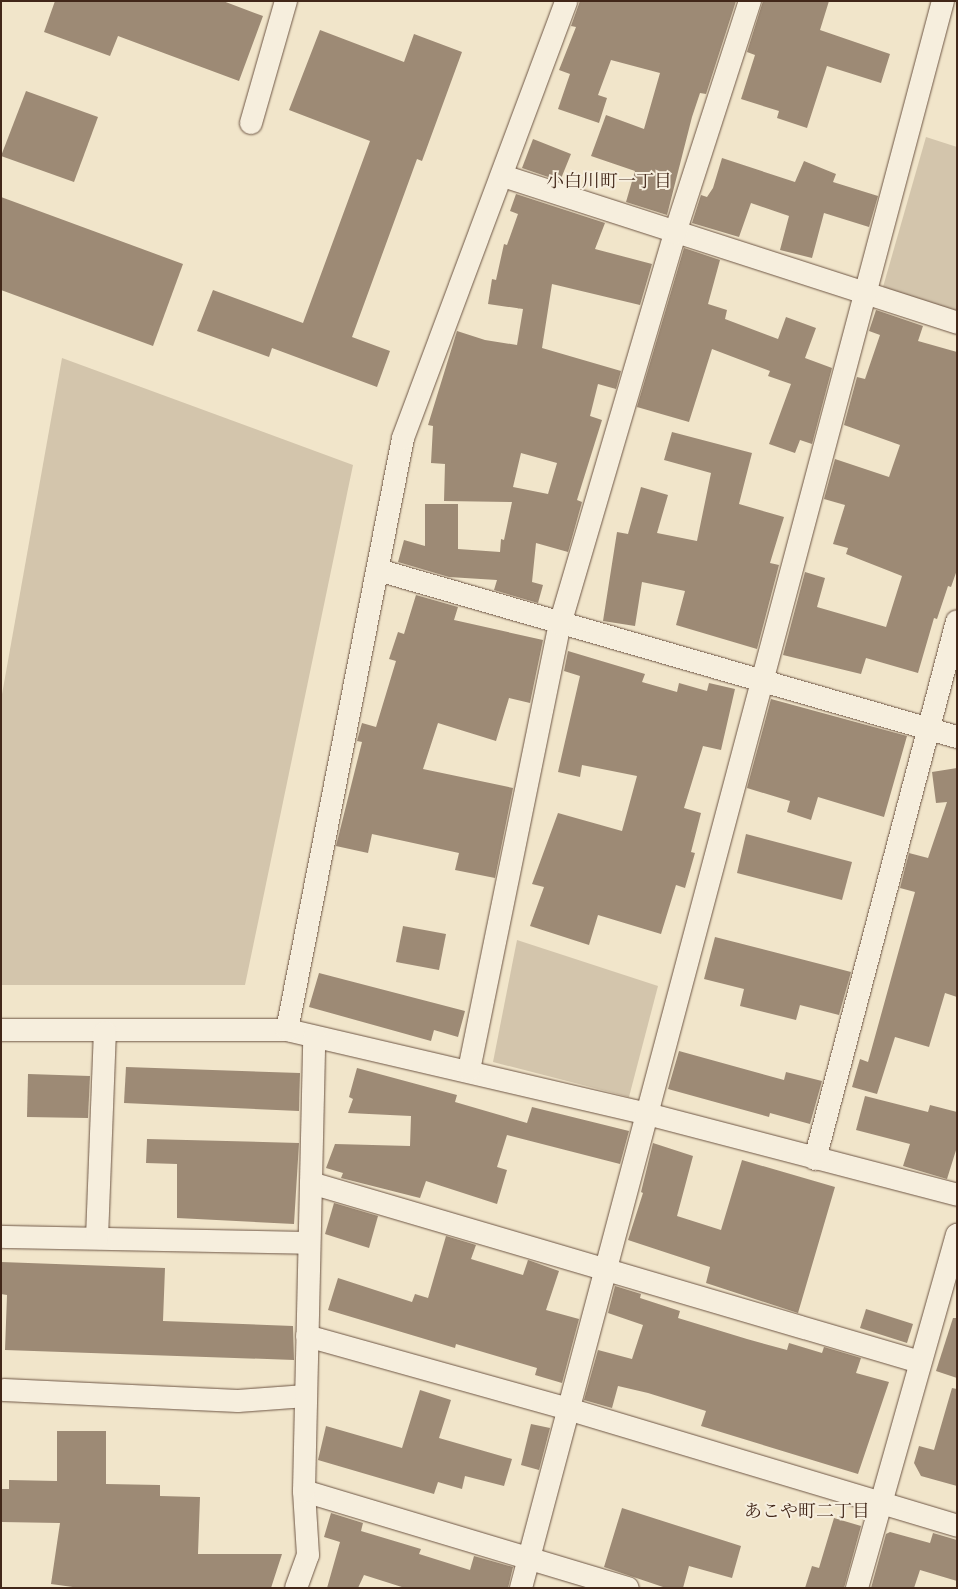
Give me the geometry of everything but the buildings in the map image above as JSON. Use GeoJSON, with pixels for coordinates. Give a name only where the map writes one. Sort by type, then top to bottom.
{"type":"FeatureCollection","features":[{"type":"Feature","properties":{"kind":"street"},"geometry":{"type":"LineString","coordinates":[[251,123],[286,1]]}},
{"type":"Feature","properties":{"kind":"street"},"geometry":{"type":"LineString","coordinates":[[286,1030],[403,438],[503,176],[566,1]]}},
{"type":"Feature","properties":{"kind":"street"},"geometry":{"type":"LineString","coordinates":[[469,1070],[560,624],[675,233],[750,1]]}},
{"type":"Feature","properties":{"kind":"street"},"geometry":{"type":"LineString","coordinates":[[521,1588],[864,293],[937,3]]}},
{"type":"Feature","properties":{"kind":"street"},"geometry":{"type":"LineString","coordinates":[[503,176],[957,323]]}},
{"type":"Feature","properties":{"kind":"street"},"geometry":{"type":"LineString","coordinates":[[378,570],[957,737]]}},
{"type":"Feature","properties":{"kind":"street"},"geometry":{"type":"LineString","coordinates":[[816,1159],[957,621]]}},
{"type":"Feature","properties":{"kind":"street"},"geometry":{"type":"LineString","coordinates":[[1,1030],[105,1032],[286,1030],[469,1070],[647,1114],[957,1196]]}},
{"type":"Feature","properties":{"kind":"street"},"geometry":{"type":"LineString","coordinates":[[97,1238],[105,1032]]}},
{"type":"Feature","properties":{"kind":"street"},"geometry":{"type":"LineString","coordinates":[[296,1588],[308,1555],[304,1491],[314,1037]]}},
{"type":"Feature","properties":{"kind":"street"},"geometry":{"type":"LineString","coordinates":[[311,1183],[606,1268],[920,1362]]}},
{"type":"Feature","properties":{"kind":"street"},"geometry":{"type":"LineString","coordinates":[[857,1588],[957,1235]]}},
{"type":"Feature","properties":{"kind":"street"},"geometry":{"type":"LineString","coordinates":[[1,1237],[309,1243]]}},
{"type":"Feature","properties":{"kind":"street"},"geometry":{"type":"LineString","coordinates":[[307,1336],[568,1409],[957,1526]]}},
{"type":"Feature","properties":{"kind":"street"},"geometry":{"type":"LineString","coordinates":[[4,1390],[238,1401],[306,1396]]}},
{"type":"Feature","properties":{"kind":"street"},"geometry":{"type":"LineString","coordinates":[[304,1491],[628,1588]]}},
{"type":"Feature","properties":{"kind":"shaded area"},"geometry":{"type":"Polygon","coordinates":[[[926,137],[957,147],[957,311],[883,287],[926,137]]]}},
{"type":"Feature","properties":{"kind":"shaded area"},"geometry":{"type":"Polygon","coordinates":[[[62,358],[353,465],[245,985],[1,985],[1,700],[62,358]]]}},
{"type":"Feature","properties":{"kind":"shaded area"},"geometry":{"type":"Polygon","coordinates":[[[517,940],[658,986],[629,1097],[493,1062],[517,940]]]}},
{"type":"Feature","properties":{"kind":"district","name":"小白川町一丁目"},"geometry":{"type":"Point","coordinates":[609,181]}},
{"type":"Feature","properties":{"kind":"district","name":"あこや町二丁目"},"geometry":{"type":"Point","coordinates":[807,1511]}}]}
